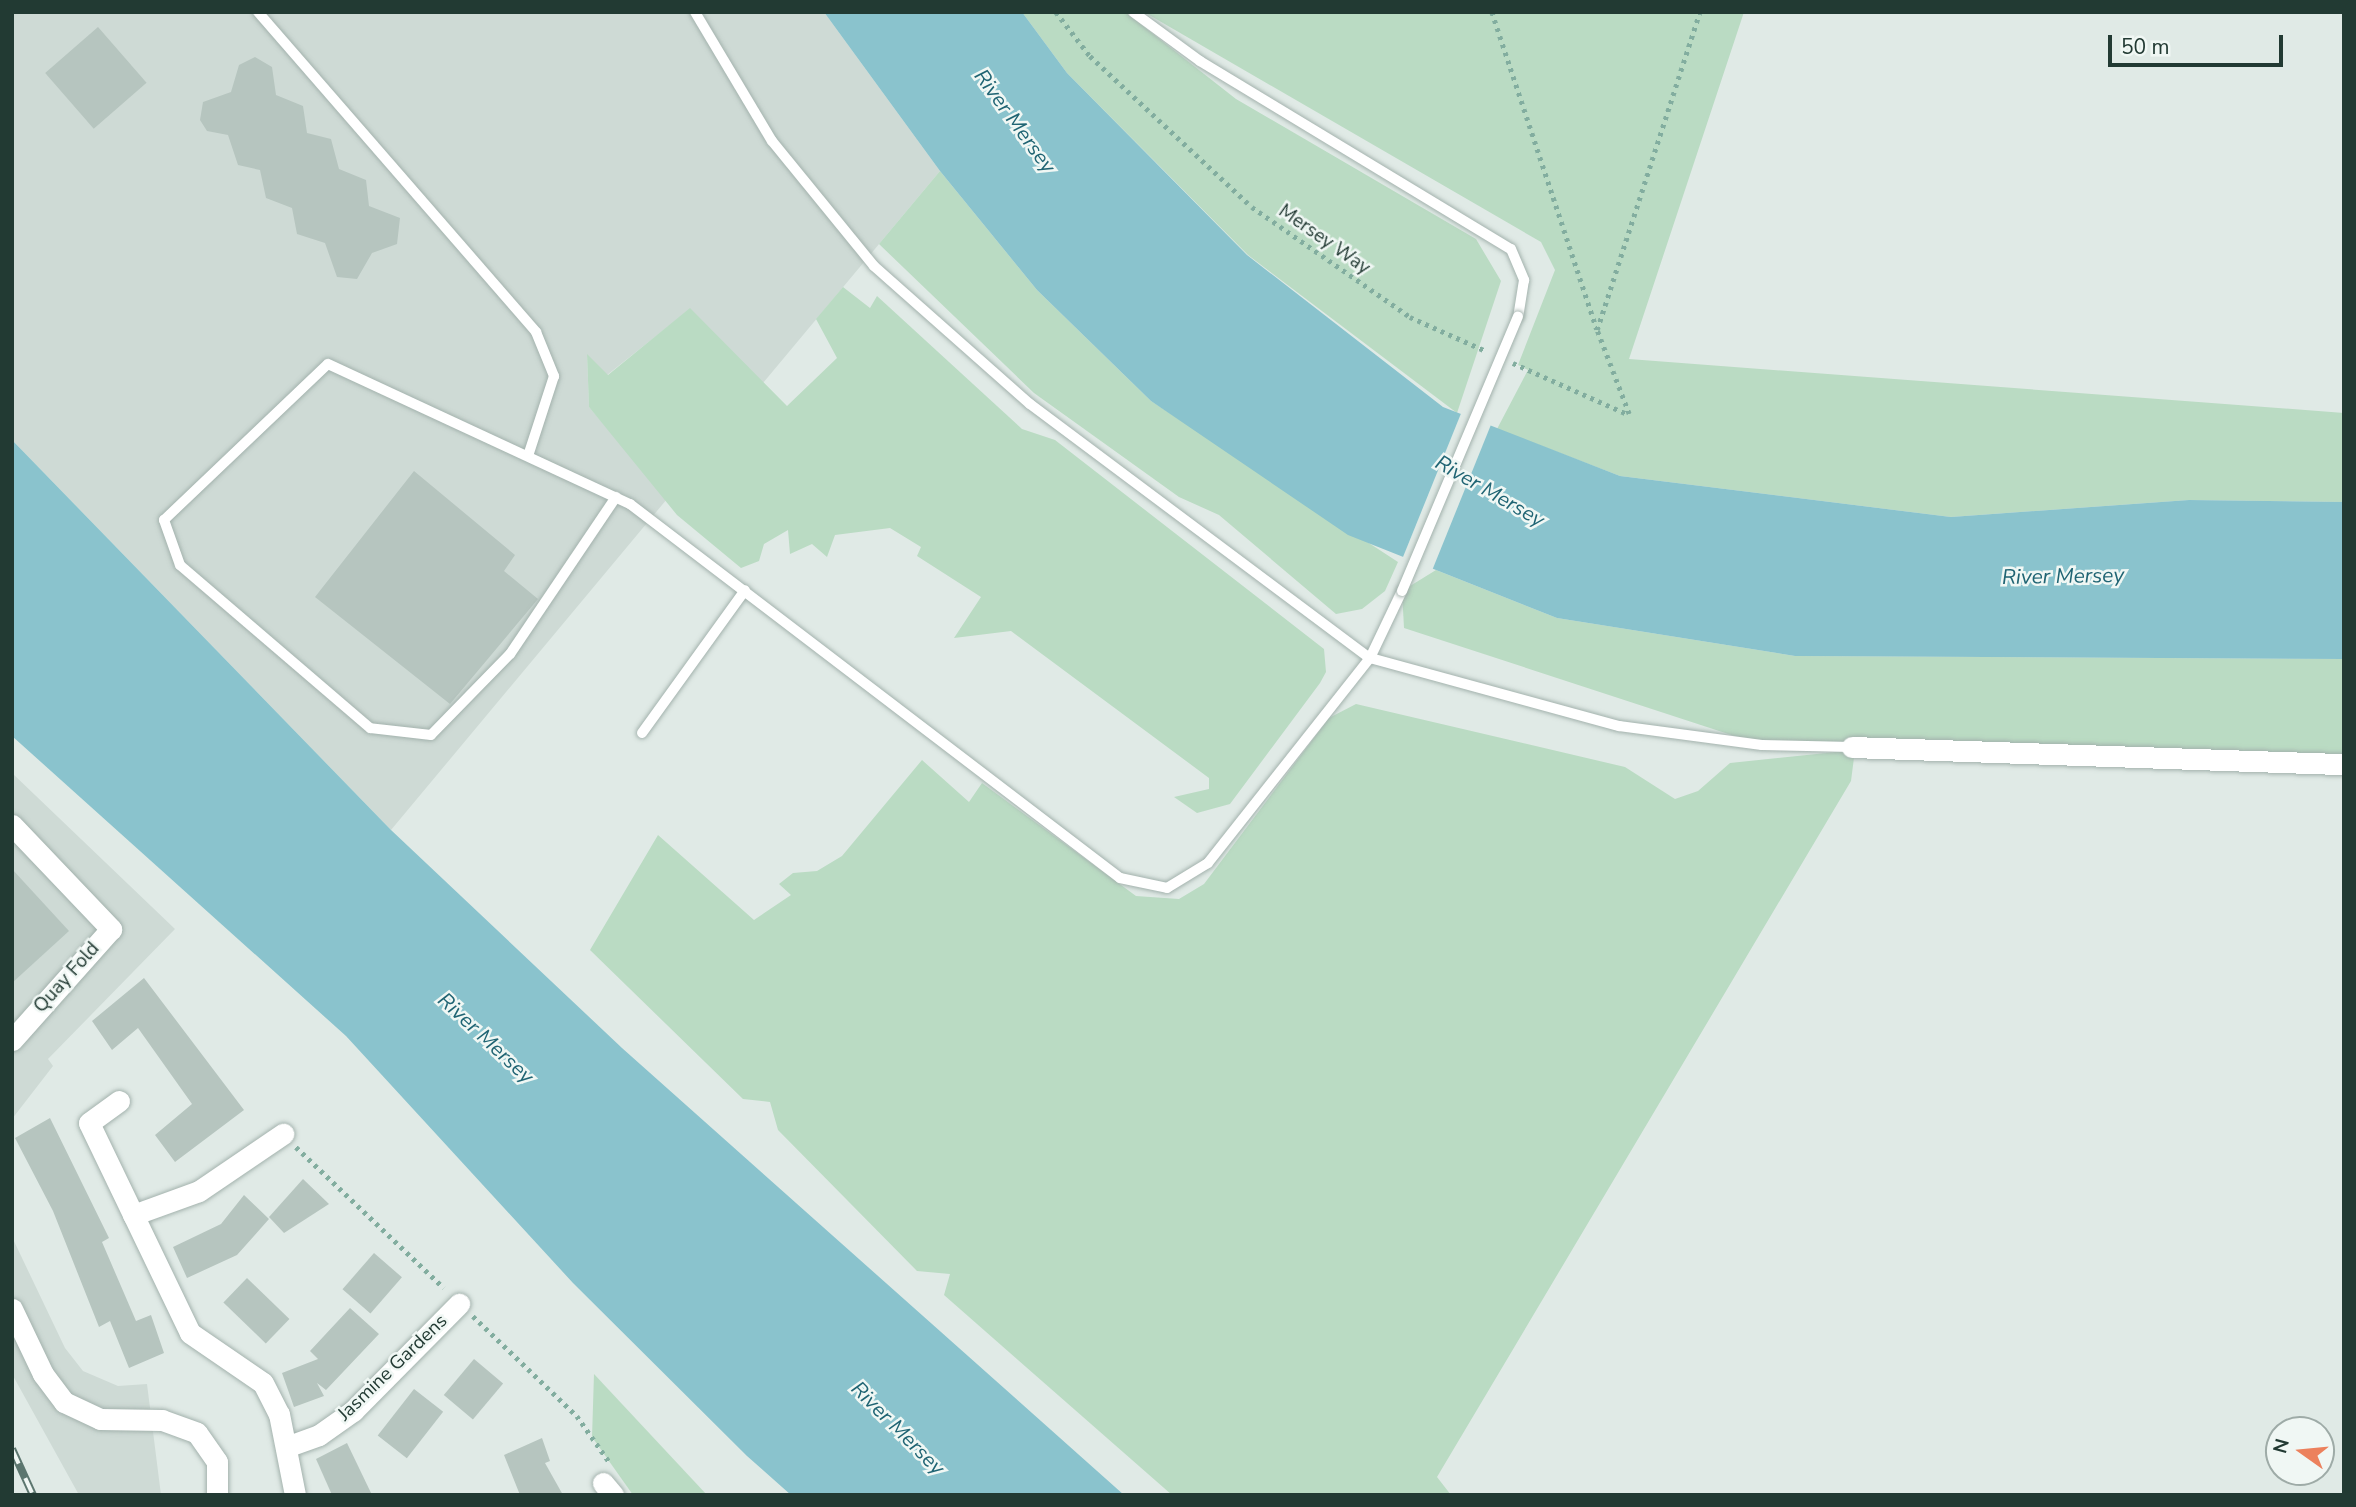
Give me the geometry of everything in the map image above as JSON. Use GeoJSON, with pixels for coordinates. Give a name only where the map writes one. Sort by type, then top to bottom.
{"type":"FeatureCollection","features":[{"type":"Feature","properties":{"kind":"street"},"geometry":{"type":"LineString","coordinates":[[1852,747],[2344,764]]}},
{"type":"Feature","properties":{"kind":"street","name":"Quay Fold"},"geometry":{"type":"LineString","coordinates":[[12,825],[111,929],[12,1040]]}},
{"type":"Feature","properties":{"kind":"street"},"geometry":{"type":"LineString","coordinates":[[119,1101],[89,1123],[190,1333],[263,1383],[286,1447],[295,1495]]}},
{"type":"Feature","properties":{"kind":"street"},"geometry":{"type":"LineString","coordinates":[[133,1214],[199,1191],[283,1135]]}},
{"type":"Feature","properties":{"kind":"street","name":"Jasmine Gardens"},"geometry":{"type":"LineString","coordinates":[[286,1447],[319,1435],[353,1412],[459,1304]]}},
{"type":"Feature","properties":{"kind":"street"},"geometry":{"type":"LineString","coordinates":[[12,1308],[43,1374],[64,1402],[100,1419],[162,1420],[197,1433],[217,1462],[217,1495]]}},
{"type":"Feature","properties":{"kind":"lane"},"geometry":{"type":"LineString","coordinates":[[258,12],[536,332],[554,376],[528,456]]}},
{"type":"Feature","properties":{"kind":"lane"},"geometry":{"type":"LineString","coordinates":[[695,12],[772,141],[874,267],[1030,404],[1370,658],[1619,726],[1762,745],[1852,747]]}},
{"type":"Feature","properties":{"kind":"lane"},"geometry":{"type":"LineString","coordinates":[[616,497],[510,654],[431,735],[370,727],[180,565],[164,520],[328,364],[616,497],[745,590],[1120,878],[1167,888],[1208,863],[1370,658],[1402,591],[1518,316],[1524,280],[1511,249],[1200,61],[1133,12]]}},
{"type":"Feature","properties":{"kind":"lane"},"geometry":{"type":"LineString","coordinates":[[642,733],[745,590]]}},
{"type":"Feature","properties":{"kind":"path","name":"Mersey Way"},"geometry":{"type":"LineString","coordinates":[[1056,12],[1090,55],[1252,207],[1410,317],[1494,354]]}},
{"type":"Feature","properties":{"kind":"path"},"geometry":{"type":"LineString","coordinates":[[1492,12],[1597,330],[1629,415],[1506,360]]}},
{"type":"Feature","properties":{"kind":"path"},"geometry":{"type":"LineString","coordinates":[[1597,330],[1700,12]]}},
{"type":"Feature","properties":{"kind":"shaded area"},"geometry":{"type":"Polygon","coordinates":[[[12,12],[824,12],[940,171],[763,383],[690,309],[607,375],[587,355],[589,407],[667,499],[391,830],[12,440],[12,12]]]}},
{"type":"Feature","properties":{"kind":"shaded area"},"geometry":{"type":"Polygon","coordinates":[[[12,773],[175,929],[48,1059],[53,1066],[12,1119],[12,773]]]}},
{"type":"Feature","properties":{"kind":"shaded area"},"geometry":{"type":"Polygon","coordinates":[[[12,1237],[65,1348],[83,1371],[118,1386],[147,1384],[161,1495],[79,1495],[12,1374],[12,1237]]]}},
{"type":"Feature","properties":{"kind":"green space"},"geometry":{"type":"Polygon","coordinates":[[[1022,12],[1125,12],[1236,99],[1476,239],[1501,281],[1457,413],[1248,255],[1067,73],[1022,12]]]}},
{"type":"Feature","properties":{"kind":"green space"},"geometry":{"type":"Polygon","coordinates":[[[1144,12],[1744,12],[1629,359],[2344,413],[2344,502],[2189,500],[1951,517],[1620,476],[1497,429],[1528,370],[1518,365],[1555,270],[1541,242],[1144,12]]]}},
{"type":"Feature","properties":{"kind":"green space"},"geometry":{"type":"Polygon","coordinates":[[[940,171],[1037,290],[1151,401],[1398,562],[1385,591],[1362,609],[1336,614],[1219,515],[1179,497],[1034,393],[879,244],[940,171]]]}},
{"type":"Feature","properties":{"kind":"green space"},"geometry":{"type":"Polygon","coordinates":[[[843,287],[870,308],[877,296],[1022,429],[1055,440],[1324,649],[1326,672],[1320,683],[1230,804],[1197,813],[1174,797],[1209,789],[1209,778],[1011,631],[954,638],[981,597],[917,556],[921,547],[890,528],[835,535],[827,557],[812,544],[790,554],[788,530],[764,544],[759,561],[741,568],[677,515],[589,407],[587,354],[608,375],[690,308],[787,406],[837,358],[816,319],[843,287]]]}},
{"type":"Feature","properties":{"kind":"green space"},"geometry":{"type":"Polygon","coordinates":[[[1436,570],[1557,618],[1795,656],[2344,659],[2344,764],[1762,745],[1404,628],[1402,591],[1436,570]]]}},
{"type":"Feature","properties":{"kind":"green space"},"geometry":{"type":"Polygon","coordinates":[[[1356,704],[1625,767],[1675,799],[1698,791],[1730,763],[1855,750],[1851,781],[1437,1477],[1451,1495],[1172,1495],[944,1295],[950,1274],[917,1271],[778,1130],[770,1102],[743,1099],[590,950],[658,835],[754,920],[791,895],[779,884],[793,873],[817,871],[842,856],[922,760],[969,802],[982,783],[1136,896],[1179,899],[1204,884],[1329,718],[1356,704]]]}},
{"type":"Feature","properties":{"kind":"green space"},"geometry":{"type":"Polygon","coordinates":[[[594,1374],[707,1495],[633,1495],[592,1437],[594,1374]]]}},
{"type":"Feature","properties":{"kind":"water","name":"River Mersey"},"geometry":{"type":"Polygon","coordinates":[[[824,12],[1022,12],[1067,73],[1247,255],[1443,407],[1620,476],[1951,517],[2189,500],[2344,502],[2344,659],[1795,656],[1557,618],[1348,535],[1151,401],[1037,290],[940,171],[824,12]]]}},
{"type":"Feature","properties":{"kind":"water","name":"River Mersey"},"geometry":{"type":"Polygon","coordinates":[[[12,440],[391,830],[622,1048],[1124,1495],[791,1495],[747,1456],[573,1283],[346,1036],[12,736],[12,440]]]}},
{"type":"Feature","properties":{"kind":"pier"},"geometry":{"type":"Polygon","coordinates":[[[1462,411],[1492,423],[1431,572],[1402,560],[1462,411]]]}},
{"type":"Feature","properties":{"kind":"building"},"geometry":{"type":"Polygon","coordinates":[[[98,27],[147,83],[94,129],[45,73],[98,27]]]}},
{"type":"Feature","properties":{"kind":"building"},"geometry":{"type":"Polygon","coordinates":[[[255,57],[272,67],[276,95],[303,106],[307,133],[331,139],[339,169],[366,180],[369,206],[400,218],[397,244],[372,253],[357,279],[337,277],[325,243],[297,234],[292,208],[266,198],[260,170],[238,165],[228,135],[207,131],[200,120],[203,102],[231,92],[239,65],[255,57]]]}},
{"type":"Feature","properties":{"kind":"building"},"geometry":{"type":"Polygon","coordinates":[[[414,471],[515,555],[504,571],[538,599],[450,704],[315,597],[414,471]]]}},
{"type":"Feature","properties":{"kind":"building"},"geometry":{"type":"Polygon","coordinates":[[[12,869],[69,931],[12,983],[12,869]]]}},
{"type":"Feature","properties":{"kind":"building"},"geometry":{"type":"Polygon","coordinates":[[[144,978],[244,1110],[175,1162],[155,1135],[192,1104],[138,1028],[112,1050],[92,1021],[144,978]]]}},
{"type":"Feature","properties":{"kind":"building"},"geometry":{"type":"Polygon","coordinates":[[[50,1118],[109,1238],[102,1242],[136,1321],[151,1315],[164,1353],[129,1368],[110,1321],[99,1327],[53,1211],[15,1138],[50,1118]]]}},
{"type":"Feature","properties":{"kind":"building"},"geometry":{"type":"Polygon","coordinates":[[[303,1179],[329,1204],[284,1233],[269,1217],[303,1179]]]}},
{"type":"Feature","properties":{"kind":"building"},"geometry":{"type":"Polygon","coordinates":[[[244,1195],[269,1219],[237,1255],[187,1278],[173,1247],[221,1224],[244,1195]]]}},
{"type":"Feature","properties":{"kind":"building"},"geometry":{"type":"Polygon","coordinates":[[[374,1253],[402,1277],[370,1314],[343,1289],[374,1253]]]}},
{"type":"Feature","properties":{"kind":"building"},"geometry":{"type":"Polygon","coordinates":[[[247,1278],[289,1319],[266,1343],[223,1302],[247,1278]]]}},
{"type":"Feature","properties":{"kind":"building"},"geometry":{"type":"Polygon","coordinates":[[[350,1308],[379,1334],[326,1390],[317,1383],[324,1396],[294,1407],[282,1373],[318,1359],[310,1351],[350,1308]]]}},
{"type":"Feature","properties":{"kind":"building"},"geometry":{"type":"Polygon","coordinates":[[[474,1359],[503,1383],[473,1419],[444,1395],[474,1359]]]}},
{"type":"Feature","properties":{"kind":"building"},"geometry":{"type":"Polygon","coordinates":[[[414,1389],[443,1412],[407,1458],[378,1435],[414,1389]]]}},
{"type":"Feature","properties":{"kind":"building"},"geometry":{"type":"Polygon","coordinates":[[[542,1438],[550,1461],[545,1463],[563,1495],[520,1495],[504,1455],[542,1438]]]}},
{"type":"Feature","properties":{"kind":"building"},"geometry":{"type":"Polygon","coordinates":[[[347,1443],[372,1495],[332,1495],[316,1459],[347,1443]]]}},
{"type":"Feature","properties":{"kind":"railway"},"geometry":{"type":"LineString","coordinates":[[12,1449],[33,1495]]}}]}
